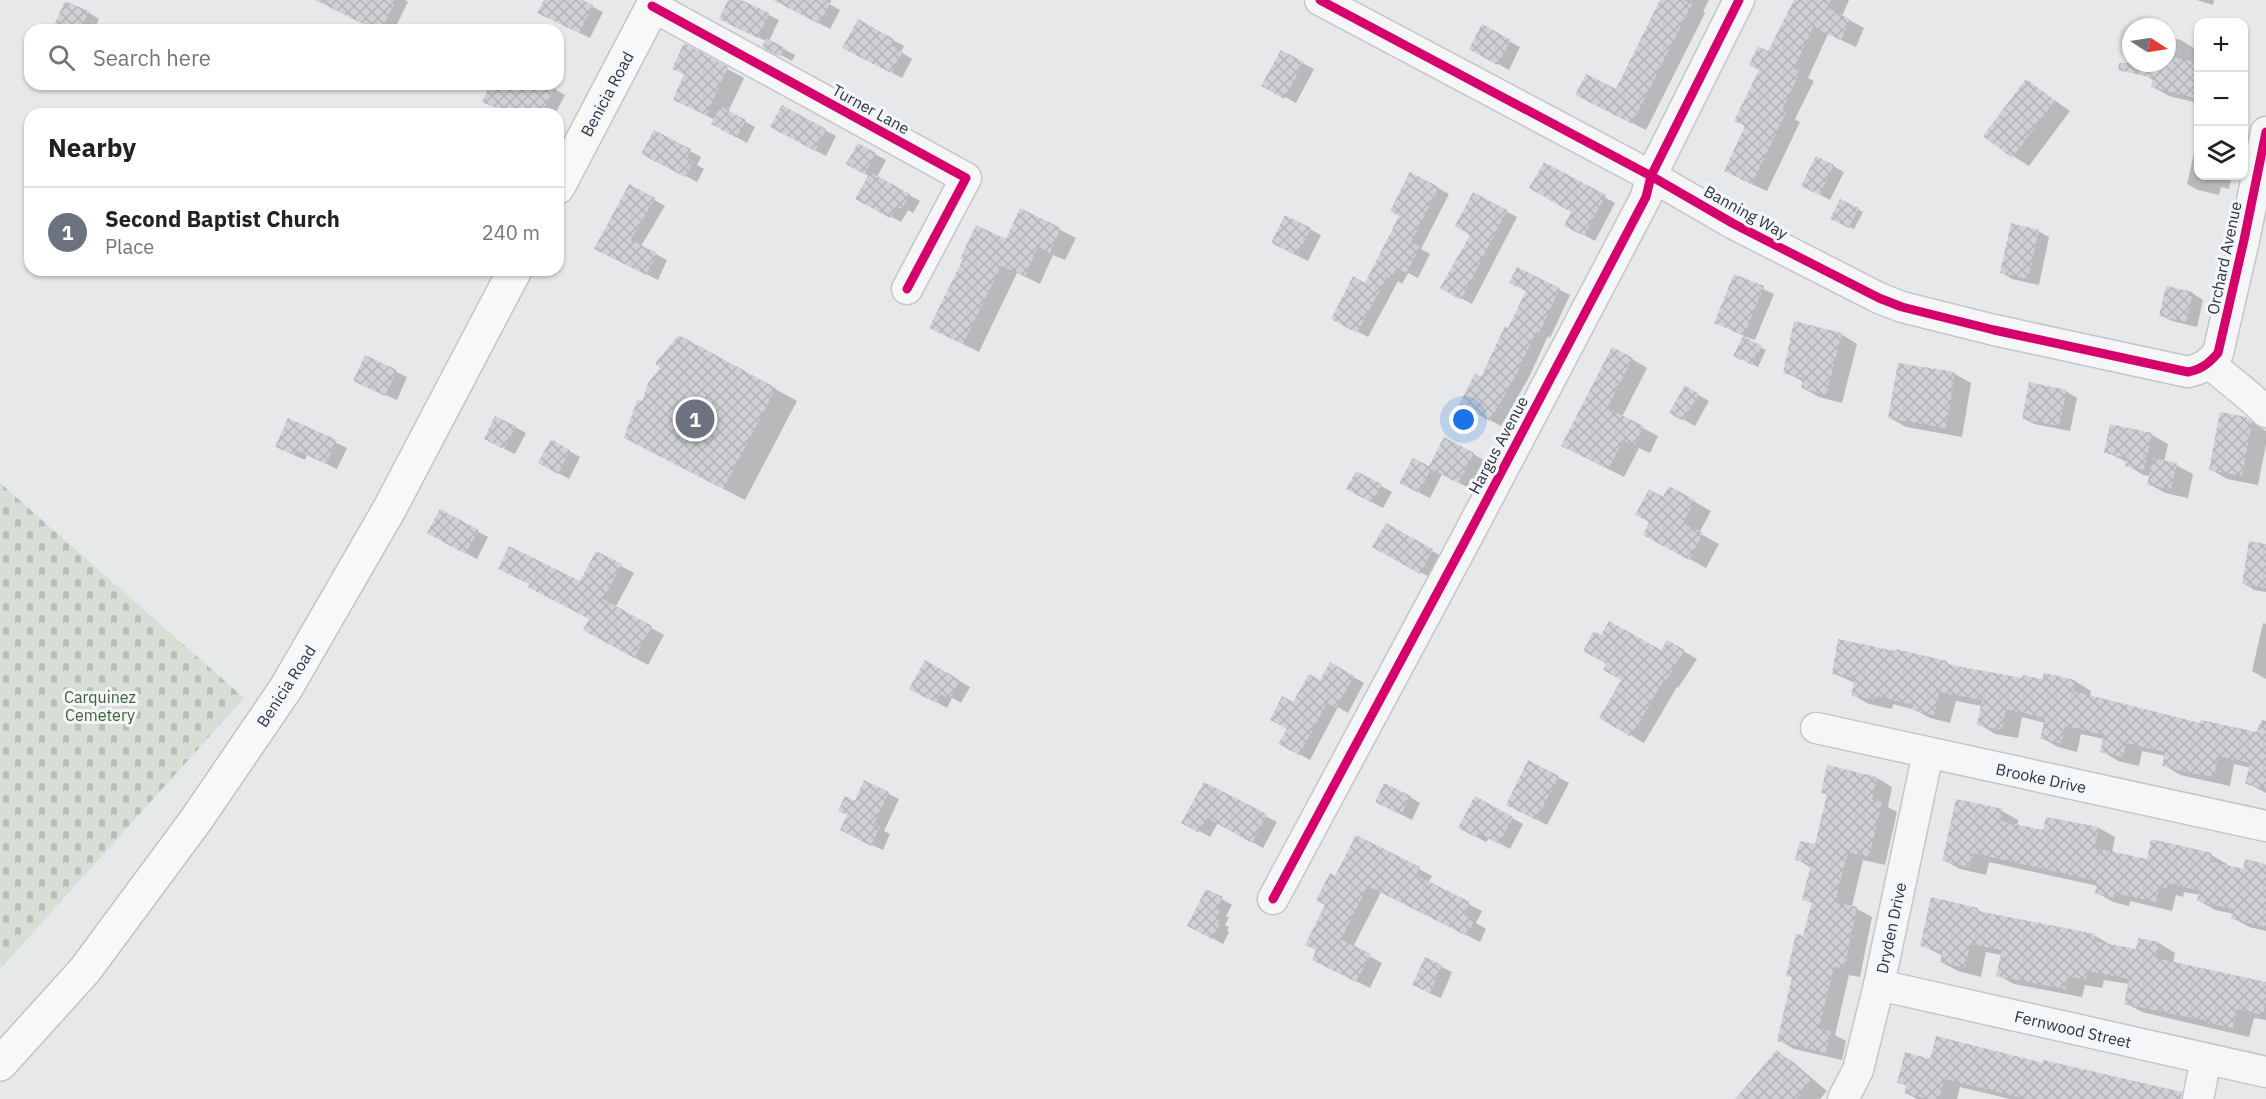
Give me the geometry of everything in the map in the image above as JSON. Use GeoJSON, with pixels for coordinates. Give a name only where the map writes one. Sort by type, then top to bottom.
{"type":"FeatureCollection","features":[{"type":"Feature","properties":{"kind":"main road","name":"Benicia Road"},"geometry":{"type":"LineString","coordinates":[[564,176],[654,3]]}},
{"type":"Feature","properties":{"kind":"main road","name":"Benicia Road"},"geometry":{"type":"LineString","coordinates":[[0,1064],[86,970],[196,820],[286,688],[390,508],[512,276]]}},
{"type":"Feature","properties":{"kind":"street","name":"Banning Way"},"geometry":{"type":"LineString","coordinates":[[1320,0],[1651,176],[1734,224],[1848,284],[1887,301],[1994,330],[2105,356],[2198,367]]}},
{"type":"Feature","properties":{"kind":"street","name":"Hargus Avenue"},"geometry":{"type":"LineString","coordinates":[[1273,899],[1646,197],[1651,176],[1739,0]]}},
{"type":"Feature","properties":{"kind":"street","name":"Turner Lane"},"geometry":{"type":"LineString","coordinates":[[654,3],[966,178],[907,289]]}},
{"type":"Feature","properties":{"kind":"street","name":"Orchard Avenue"},"geometry":{"type":"LineString","coordinates":[[2198,367],[2218,353],[2266,132]]}},
{"type":"Feature","properties":{"kind":"street"},"geometry":{"type":"LineString","coordinates":[[2198,367],[2232,384],[2253,398],[2266,412]]}},
{"type":"Feature","properties":{"kind":"street","name":"Brooke Drive"},"geometry":{"type":"LineString","coordinates":[[1816,728],[2266,826]]}},
{"type":"Feature","properties":{"kind":"street","name":"Dryden Drive"},"geometry":{"type":"LineString","coordinates":[[1844,1099],[1858,1070],[1880,985],[1928,753]]}},
{"type":"Feature","properties":{"kind":"street","name":"Fernwood Street"},"geometry":{"type":"LineString","coordinates":[[1880,985],[2266,1072]]}},
{"type":"Feature","properties":{"kind":"street"},"geometry":{"type":"LineString","coordinates":[[2198,1099],[2206,1059]]}},
{"type":"Feature","properties":{"kind":"green space","name":"Carquinez Cemetery"},"geometry":{"type":"Polygon","coordinates":[[[0,483],[244,698],[0,969],[0,483]]]}},
{"type":"Feature","properties":{"kind":"building"},"geometry":{"type":"Polygon","coordinates":[[[315,0],[396,0],[384,24],[363,24],[315,0]]]}},
{"type":"Feature","properties":{"kind":"building"},"geometry":{"type":"Polygon","coordinates":[[[544,0],[583,0],[593,5],[579,33],[537,13],[544,0]]]}},
{"type":"Feature","properties":{"kind":"building"},"geometry":{"type":"Polygon","coordinates":[[[728,0],[741,0],[769,13],[758,38],[719,19],[728,0]]]}},
{"type":"Feature","properties":{"kind":"building"},"geometry":{"type":"Polygon","coordinates":[[[773,0],[832,0],[819,24],[773,0]]]}},
{"type":"Feature","properties":{"kind":"building"},"geometry":{"type":"Polygon","coordinates":[[[1660,0],[1683,0],[1692,4],[1632,124],[1575,95],[1586,74],[1616,89],[1660,0]]]}},
{"type":"Feature","properties":{"kind":"building"},"geometry":{"type":"Polygon","coordinates":[[[1794,0],[1831,0],[1827,8],[1850,19],[1841,40],[1813,27],[1794,69],[1800,72],[1782,110],[1786,112],[1752,184],[1724,171],[1745,126],[1734,121],[1759,70],[1749,65],[1758,46],[1768,51],[1794,0]]]}},
{"type":"Feature","properties":{"kind":"building"},"geometry":{"type":"Polygon","coordinates":[[[65,1],[89,11],[83,24],[55,24],[65,1]]]}},
{"type":"Feature","properties":{"kind":"building"},"geometry":{"type":"Polygon","coordinates":[[[858,19],[894,39],[891,45],[903,52],[891,73],[842,48],[858,19]]]}},
{"type":"Feature","properties":{"kind":"building"},"geometry":{"type":"Polygon","coordinates":[[[1482,24],[1511,40],[1497,65],[1469,49],[1482,24]]]}},
{"type":"Feature","properties":{"kind":"building"},"geometry":{"type":"Polygon","coordinates":[[[766,38],[785,48],[780,57],[762,47],[766,38]]]}},
{"type":"Feature","properties":{"kind":"building"},"geometry":{"type":"Polygon","coordinates":[[[684,43],[728,67],[706,115],[673,100],[684,74],[672,69],[684,43]]]}},
{"type":"Feature","properties":{"kind":"building"},"geometry":{"type":"Polygon","coordinates":[[[1281,50],[1304,62],[1284,99],[1261,86],[1281,50]]]}},
{"type":"Feature","properties":{"kind":"building"},"geometry":{"type":"Polygon","coordinates":[[[2176,58],[2194,62],[2194,98],[2151,87],[2153,78],[2127,72],[2176,72],[2176,58]]]}},
{"type":"Feature","properties":{"kind":"building"},"geometry":{"type":"Polygon","coordinates":[[[2119,63],[2122,63],[2122,71],[2118,70],[2119,63]]]}},
{"type":"Feature","properties":{"kind":"building"},"geometry":{"type":"Polygon","coordinates":[[[2026,79],[2055,100],[2012,158],[1983,136],[2026,79]]]}},
{"type":"Feature","properties":{"kind":"building"},"geometry":{"type":"Polygon","coordinates":[[[487,90],[554,90],[544,108],[496,108],[482,102],[487,90]]]}},
{"type":"Feature","properties":{"kind":"building"},"geometry":{"type":"Polygon","coordinates":[[[782,105],[826,129],[815,151],[770,127],[782,105]]]}},
{"type":"Feature","properties":{"kind":"building"},"geometry":{"type":"Polygon","coordinates":[[[720,106],[746,120],[736,138],[711,124],[720,106]]]}},
{"type":"Feature","properties":{"kind":"building"},"geometry":{"type":"Polygon","coordinates":[[[654,130],[691,149],[687,158],[694,161],[685,177],[641,154],[654,130]]]}},
{"type":"Feature","properties":{"kind":"building"},"geometry":{"type":"Polygon","coordinates":[[[858,143],[876,153],[865,175],[846,164],[858,143]]]}},
{"type":"Feature","properties":{"kind":"building"},"geometry":{"type":"Polygon","coordinates":[[[1816,156],[1834,165],[1819,195],[1801,186],[1816,156]]]}},
{"type":"Feature","properties":{"kind":"building"},"geometry":{"type":"Polygon","coordinates":[[[1544,162],[1606,195],[1584,236],[1564,226],[1571,212],[1529,188],[1544,162]]]}},
{"type":"Feature","properties":{"kind":"building"},"geometry":{"type":"Polygon","coordinates":[[[870,172],[910,194],[902,209],[897,206],[890,218],[855,199],[870,172]]]}},
{"type":"Feature","properties":{"kind":"building"},"geometry":{"type":"Polygon","coordinates":[[[1410,172],[1439,187],[1411,242],[1420,247],[1406,273],[1397,268],[1391,279],[1387,277],[1357,333],[1331,319],[1353,276],[1365,283],[1399,216],[1390,211],[1410,172]]]}},
{"type":"Feature","properties":{"kind":"building"},"geometry":{"type":"Polygon","coordinates":[[[629,184],[655,198],[631,240],[657,253],[646,275],[594,249],[629,184]]]}},
{"type":"Feature","properties":{"kind":"building"},"geometry":{"type":"Polygon","coordinates":[[[1473,192],[1507,210],[1461,300],[1440,288],[1470,235],[1455,226],[1473,192]]]}},
{"type":"Feature","properties":{"kind":"building"},"geometry":{"type":"Polygon","coordinates":[[[1840,199],[1859,208],[1849,228],[1830,219],[1840,199]]]}},
{"type":"Feature","properties":{"kind":"building"},"geometry":{"type":"Polygon","coordinates":[[[1020,208],[1061,228],[1050,253],[1038,247],[1025,276],[1001,266],[963,344],[929,328],[963,259],[960,259],[976,225],[1006,239],[1020,208]]]}},
{"type":"Feature","properties":{"kind":"building"},"geometry":{"type":"Polygon","coordinates":[[[1285,215],[1311,228],[1297,256],[1271,243],[1285,215]]]}},
{"type":"Feature","properties":{"kind":"building"},"geometry":{"type":"Polygon","coordinates":[[[2011,223],[2039,230],[2028,279],[2000,273],[2011,223]]]}},
{"type":"Feature","properties":{"kind":"building"},"geometry":{"type":"Polygon","coordinates":[[[1517,267],[1560,288],[1539,333],[1536,332],[1517,373],[1490,421],[1459,405],[1475,373],[1481,377],[1505,326],[1508,328],[1526,291],[1509,283],[1517,267]]]}},
{"type":"Feature","properties":{"kind":"building"},"geometry":{"type":"Polygon","coordinates":[[[1734,274],[1764,286],[1744,335],[1714,323],[1734,274]]]}},
{"type":"Feature","properties":{"kind":"building"},"geometry":{"type":"Polygon","coordinates":[[[2166,286],[2193,292],[2186,322],[2159,316],[2166,286]]]}},
{"type":"Feature","properties":{"kind":"building"},"geometry":{"type":"Polygon","coordinates":[[[1794,321],[1842,333],[1826,395],[1801,388],[1803,378],[1783,373],[1794,321]]]}},
{"type":"Feature","properties":{"kind":"building"},"geometry":{"type":"Polygon","coordinates":[[[679,335],[776,388],[723,489],[624,438],[637,400],[642,401],[648,383],[660,368],[655,363],[679,335]]]}},
{"type":"Feature","properties":{"kind":"building"},"geometry":{"type":"Polygon","coordinates":[[[1743,336],[1762,346],[1752,365],[1733,356],[1743,336]]]}},
{"type":"Feature","properties":{"kind":"building"},"geometry":{"type":"Polygon","coordinates":[[[1612,347],[1633,358],[1607,408],[1644,426],[1634,446],[1623,440],[1609,469],[1561,446],[1612,347]]]}},
{"type":"Feature","properties":{"kind":"building"},"geometry":{"type":"Polygon","coordinates":[[[365,355],[397,370],[385,396],[353,381],[365,355]]]}},
{"type":"Feature","properties":{"kind":"building"},"geometry":{"type":"Polygon","coordinates":[[[1898,363],[1955,372],[1946,428],[1888,418],[1898,363]]]}},
{"type":"Feature","properties":{"kind":"building"},"geometry":{"type":"Polygon","coordinates":[[[2029,382],[2067,390],[2059,426],[2022,419],[2029,382]]]}},
{"type":"Feature","properties":{"kind":"building"},"geometry":{"type":"Polygon","coordinates":[[[1685,385],[1699,394],[1683,421],[1669,413],[1685,385]]]}},
{"type":"Feature","properties":{"kind":"building"},"geometry":{"type":"Polygon","coordinates":[[[2220,412],[2246,417],[2252,423],[2242,476],[2209,470],[2220,412]]]}},
{"type":"Feature","properties":{"kind":"building"},"geometry":{"type":"Polygon","coordinates":[[[495,416],[516,426],[504,449],[484,439],[495,416]]]}},
{"type":"Feature","properties":{"kind":"building"},"geometry":{"type":"Polygon","coordinates":[[[288,418],[337,440],[326,464],[296,450],[294,455],[275,447],[288,418]]]}},
{"type":"Feature","properties":{"kind":"building"},"geometry":{"type":"Polygon","coordinates":[[[2110,424],[2152,433],[2144,470],[2125,466],[2127,458],[2104,453],[2110,424]]]}},
{"type":"Feature","properties":{"kind":"building"},"geometry":{"type":"Polygon","coordinates":[[[1444,437],[1474,453],[1458,483],[1431,469],[1419,493],[1399,483],[1413,458],[1429,466],[1444,437]]]}},
{"type":"Feature","properties":{"kind":"building"},"geometry":{"type":"Polygon","coordinates":[[[551,439],[570,450],[558,474],[538,463],[551,439]]]}},
{"type":"Feature","properties":{"kind":"building"},"geometry":{"type":"Polygon","coordinates":[[[2153,458],[2177,463],[2171,489],[2147,485],[2153,458]]]}},
{"type":"Feature","properties":{"kind":"building"},"geometry":{"type":"Polygon","coordinates":[[[1356,471],[1382,484],[1372,503],[1346,489],[1356,471]]]}},
{"type":"Feature","properties":{"kind":"building"},"geometry":{"type":"Polygon","coordinates":[[[1669,486],[1695,500],[1683,523],[1703,533],[1689,560],[1643,535],[1649,522],[1635,515],[1649,489],[1663,497],[1669,486]]]}},
{"type":"Feature","properties":{"kind":"building"},"geometry":{"type":"Polygon","coordinates":[[[440,509],[479,530],[465,554],[427,533],[440,509]]]}},
{"type":"Feature","properties":{"kind":"building"},"geometry":{"type":"Polygon","coordinates":[[[1386,523],[1433,549],[1420,574],[1372,547],[1386,523]]]}},
{"type":"Feature","properties":{"kind":"building"},"geometry":{"type":"Polygon","coordinates":[[[2249,541],[2266,544],[2266,588],[2242,584],[2249,541]]]}},
{"type":"Feature","properties":{"kind":"building"},"geometry":{"type":"Polygon","coordinates":[[[509,546],[580,581],[596,551],[622,564],[603,599],[652,626],[634,658],[583,630],[589,619],[498,569],[509,546]]]}},
{"type":"Feature","properties":{"kind":"building"},"geometry":{"type":"Polygon","coordinates":[[[1609,621],[1661,650],[1667,640],[1685,650],[1665,682],[1663,681],[1631,737],[1599,718],[1621,680],[1603,670],[1606,664],[1583,651],[1594,631],[1601,635],[1609,621]]]}},
{"type":"Feature","properties":{"kind":"building"},"geometry":{"type":"Polygon","coordinates":[[[1838,639],[1895,651],[1896,649],[1947,661],[1946,664],[2022,678],[2023,675],[2042,679],[2044,673],[2075,680],[2073,691],[2200,723],[2201,720],[2257,732],[2259,724],[2266,725],[2266,789],[2245,784],[2250,763],[2218,756],[2214,777],[2186,772],[2162,766],[2165,752],[2126,743],[2123,757],[2100,752],[2104,735],[2065,726],[2061,743],[2040,739],[2045,718],[2006,709],[2002,730],[1977,725],[1982,700],[1939,692],[1934,715],[1912,710],[1913,705],[1877,696],[1876,700],[1851,696],[1855,678],[1832,674],[1838,639]]]}},
{"type":"Feature","properties":{"kind":"building"},"geometry":{"type":"Polygon","coordinates":[[[925,660],[960,680],[950,699],[941,694],[936,703],[909,689],[925,660]]]}},
{"type":"Feature","properties":{"kind":"building"},"geometry":{"type":"Polygon","coordinates":[[[1330,662],[1354,676],[1336,708],[1327,703],[1299,755],[1278,744],[1287,729],[1270,720],[1282,696],[1293,702],[1309,674],[1320,680],[1330,662]]]}},
{"type":"Feature","properties":{"kind":"building"},"geometry":{"type":"Polygon","coordinates":[[[1528,760],[1559,776],[1536,820],[1506,805],[1528,760]]]}},
{"type":"Feature","properties":{"kind":"building"},"geometry":{"type":"Polygon","coordinates":[[[1827,765],[1877,777],[1872,800],[1882,802],[1869,857],[1848,852],[1835,902],[1857,907],[1844,969],[1834,967],[1819,1028],[1831,1031],[1826,1053],[1777,1041],[1792,977],[1786,976],[1796,934],[1803,936],[1812,902],[1802,900],[1811,864],[1795,860],[1800,841],[1815,844],[1827,794],[1821,793],[1827,765]]]}},
{"type":"Feature","properties":{"kind":"building"},"geometry":{"type":"Polygon","coordinates":[[[864,780],[889,792],[874,824],[880,827],[871,846],[840,830],[847,815],[838,811],[845,796],[855,801],[864,780]]]}},
{"type":"Feature","properties":{"kind":"building"},"geometry":{"type":"Polygon","coordinates":[[[1204,782],[1267,814],[1252,843],[1207,818],[1199,833],[1181,823],[1204,782]]]}},
{"type":"Feature","properties":{"kind":"building"},"geometry":{"type":"Polygon","coordinates":[[[1384,783],[1411,796],[1401,815],[1375,802],[1384,783]]]}},
{"type":"Feature","properties":{"kind":"building"},"geometry":{"type":"Polygon","coordinates":[[[1475,796],[1513,817],[1499,844],[1478,833],[1475,837],[1458,828],[1475,796]]]}},
{"type":"Feature","properties":{"kind":"building"},"geometry":{"type":"Polygon","coordinates":[[[1956,799],[2003,809],[2000,821],[2043,830],[2046,817],[2099,827],[2095,848],[2147,859],[2151,839],[2212,853],[2210,861],[2243,869],[2245,859],[2266,864],[2266,927],[2231,919],[2233,909],[2197,901],[2199,891],[2168,883],[2167,888],[2160,887],[2156,902],[2114,893],[2113,898],[2095,894],[2097,881],[1973,853],[1970,867],[1942,861],[1956,799]]]}},
{"type":"Feature","properties":{"kind":"building"},"geometry":{"type":"Polygon","coordinates":[[[1356,835],[1420,867],[1416,875],[1470,902],[1464,915],[1474,920],[1467,936],[1368,886],[1341,939],[1371,954],[1356,982],[1312,960],[1316,950],[1305,945],[1325,905],[1316,900],[1330,873],[1335,876],[1356,835]]]}},
{"type":"Feature","properties":{"kind":"building"},"geometry":{"type":"Polygon","coordinates":[[[1206,889],[1223,897],[1216,909],[1220,911],[1216,918],[1219,920],[1217,924],[1220,925],[1212,939],[1187,926],[1206,889]]]}},
{"type":"Feature","properties":{"kind":"building"},"geometry":{"type":"Polygon","coordinates":[[[1931,897],[1978,908],[1978,911],[2095,934],[2094,941],[2136,949],[2138,938],[2159,942],[2156,958],[2266,982],[2263,1015],[2237,1009],[2233,1028],[2124,1004],[2129,979],[2088,971],[2086,980],[2068,976],[2066,989],[1996,976],[2002,950],[1970,944],[1965,968],[1940,962],[1942,951],[1920,946],[1931,897]]]}},
{"type":"Feature","properties":{"kind":"building"},"geometry":{"type":"Polygon","coordinates":[[[1425,957],[1442,965],[1430,993],[1412,985],[1425,957]]]}},
{"type":"Feature","properties":{"kind":"building"},"geometry":{"type":"Polygon","coordinates":[[[1936,1036],[2043,1063],[2043,1060],[2182,1092],[2181,1099],[2027,1099],[1944,1079],[1940,1099],[1929,1099],[1904,1093],[1907,1085],[1897,1083],[1905,1052],[1930,1059],[1936,1036]]]}},
{"type":"Feature","properties":{"kind":"building"},"geometry":{"type":"Polygon","coordinates":[[[1777,1050],[1811,1080],[1796,1099],[1735,1099],[1777,1050]]]}},
{"type":"Feature","properties":{"kind":"cycle path"},"geometry":{"type":"LineString","coordinates":[[1320,0],[1651,176],[1734,224],[1879,298],[1902,307],[1994,330],[2188,372],[2204,366],[2218,353],[2266,132]]}},
{"type":"Feature","properties":{"kind":"cycle path"},"geometry":{"type":"LineString","coordinates":[[1273,899],[1646,197],[1651,176],[1739,0]]}},
{"type":"Feature","properties":{"kind":"cycle path"},"geometry":{"type":"LineString","coordinates":[[652,6],[966,178],[907,289]]}},
{"type":"Feature","properties":{"kind":"place","name":"Second Baptist Church"},"geometry":{"type":"Point","coordinates":[695,419]}}]}
